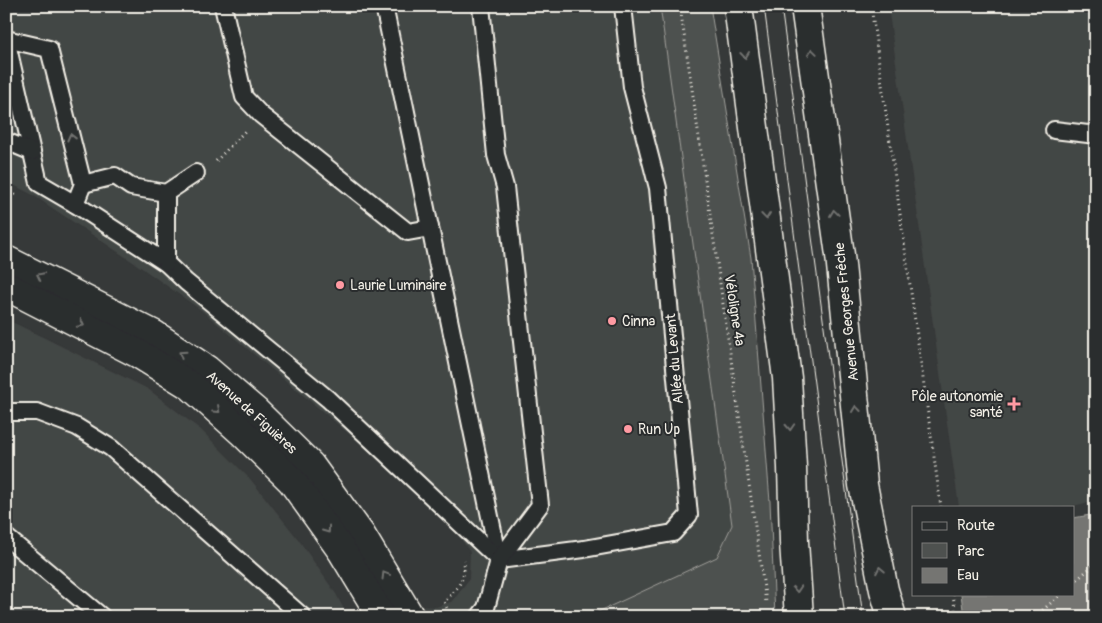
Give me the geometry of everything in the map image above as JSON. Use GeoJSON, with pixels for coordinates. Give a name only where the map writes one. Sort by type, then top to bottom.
{"type":"FeatureCollection","features":[{"type":"Feature","properties":{"kind":"main road"},"geometry":{"type":"LineString","coordinates":[[738,6],[787,378],[799,617]]}},
{"type":"Feature","properties":{"kind":"main road","name":"Avenue Georges Frêche"},"geometry":{"type":"LineString","coordinates":[[805,6],[840,255],[863,485],[884,590],[892,617]]}},
{"type":"Feature","properties":{"kind":"main road","name":"Avenue de Figuières"},"geometry":{"type":"LineString","coordinates":[[6,260],[153,334],[207,370],[256,412],[310,465],[361,535],[410,617]]}},
{"type":"Feature","properties":{"kind":"main road","name":"Avenue de Figuières"},"geometry":{"type":"LineString","coordinates":[[6,286],[139,354],[191,386],[292,481],[342,551],[382,617]]}},
{"type":"Feature","properties":{"kind":"lane"},"geometry":{"type":"LineString","coordinates":[[223,6],[244,97],[261,114],[408,232],[430,228]]}},
{"type":"Feature","properties":{"kind":"lane"},"geometry":{"type":"LineString","coordinates":[[384,6],[499,560]]}},
{"type":"Feature","properties":{"kind":"lane"},"geometry":{"type":"LineString","coordinates":[[479,617],[486,608],[499,560],[540,505],[505,187],[496,156],[481,6]]}},
{"type":"Feature","properties":{"kind":"lane","name":"Allée du Levant"},"geometry":{"type":"LineString","coordinates":[[499,560],[584,549],[673,533],[689,515],[658,188],[632,86],[623,6]]}},
{"type":"Feature","properties":{"kind":"lane"},"geometry":{"type":"LineString","coordinates":[[75,204],[83,184],[49,49],[6,39],[39,183],[166,263],[186,282],[328,399],[499,560]]}},
{"type":"Feature","properties":{"kind":"lane"},"geometry":{"type":"LineString","coordinates":[[1054,130],[1088,134],[1096,133]]}},
{"type":"Feature","properties":{"kind":"lane"},"geometry":{"type":"LineString","coordinates":[[6,141],[32,152]]}},
{"type":"Feature","properties":{"kind":"lane"},"geometry":{"type":"LineString","coordinates":[[83,184],[115,176],[131,187],[166,193],[196,173]]}},
{"type":"Feature","properties":{"kind":"lane"},"geometry":{"type":"LineString","coordinates":[[166,193],[166,263]]}},
{"type":"Feature","properties":{"kind":"lane"},"geometry":{"type":"LineString","coordinates":[[6,412],[37,412],[77,427],[111,448],[303,617]]}},
{"type":"Feature","properties":{"kind":"lane"},"geometry":{"type":"LineString","coordinates":[[6,537],[102,617]]}},
{"type":"Feature","properties":{"kind":"path","name":"Véloligne 4a"},"geometry":{"type":"LineString","coordinates":[[680,6],[768,610]]}},
{"type":"Feature","properties":{"kind":"path"},"geometry":{"type":"LineString","coordinates":[[871,6],[941,506]]}},
{"type":"Feature","properties":{"kind":"path"},"geometry":{"type":"LineString","coordinates":[[196,173],[218,160],[261,114]]}},
{"type":"Feature","properties":{"kind":"path"},"geometry":{"type":"LineString","coordinates":[[1074,582],[1096,563]]}},
{"type":"Feature","properties":{"kind":"path"},"geometry":{"type":"LineString","coordinates":[[953,596],[956,617]]}},
{"type":"Feature","properties":{"kind":"path"},"geometry":{"type":"LineString","coordinates":[[1035,617],[1059,596]]}},
{"type":"Feature","properties":{"kind":"shaded area"},"geometry":{"type":"Polygon","coordinates":[[[6,6],[660,6],[732,525],[717,557],[589,617],[424,617],[418,606],[436,607],[453,601],[469,579],[470,552],[457,533],[352,436],[201,310],[33,195],[6,181],[6,6]]]}},
{"type":"Feature","properties":{"kind":"shaded area"},"geometry":{"type":"Polygon","coordinates":[[[888,6],[1096,6],[1096,500],[1074,506],[959,506],[888,6]]]}},
{"type":"Feature","properties":{"kind":"shaded area"},"geometry":{"type":"Polygon","coordinates":[[[6,319],[148,389],[201,430],[251,480],[298,539],[336,594],[348,617],[6,617],[6,319]]]}},
{"type":"Feature","properties":{"kind":"green space"},"geometry":{"type":"Polygon","coordinates":[[[660,6],[710,6],[751,258],[770,502],[775,617],[587,617],[717,557],[732,525],[660,6]]]}},
{"type":"Feature","properties":{"kind":"water"},"geometry":{"type":"Polygon","coordinates":[[[1096,514],[1096,617],[964,617],[961,596],[1074,596],[1074,518],[1096,514]]]}},
{"type":"Feature","properties":{"kind":"tram line"},"geometry":{"type":"LineString","coordinates":[[764,6],[845,617]]}},
{"type":"Feature","properties":{"kind":"tram line"},"geometry":{"type":"LineString","coordinates":[[781,6],[863,617]]}},
{"type":"Feature","properties":{"kind":"place","name":"Laurie Luminaire"},"geometry":{"type":"Point","coordinates":[340,285]}},
{"type":"Feature","properties":{"kind":"place","name":"Cinna"},"geometry":{"type":"Point","coordinates":[612,321]}},
{"type":"Feature","properties":{"kind":"place","name":"Pôle autonomie santé"},"geometry":{"type":"Point","coordinates":[1014,404]}},
{"type":"Feature","properties":{"kind":"place","name":"Run Up"},"geometry":{"type":"Point","coordinates":[628,429]}}]}
